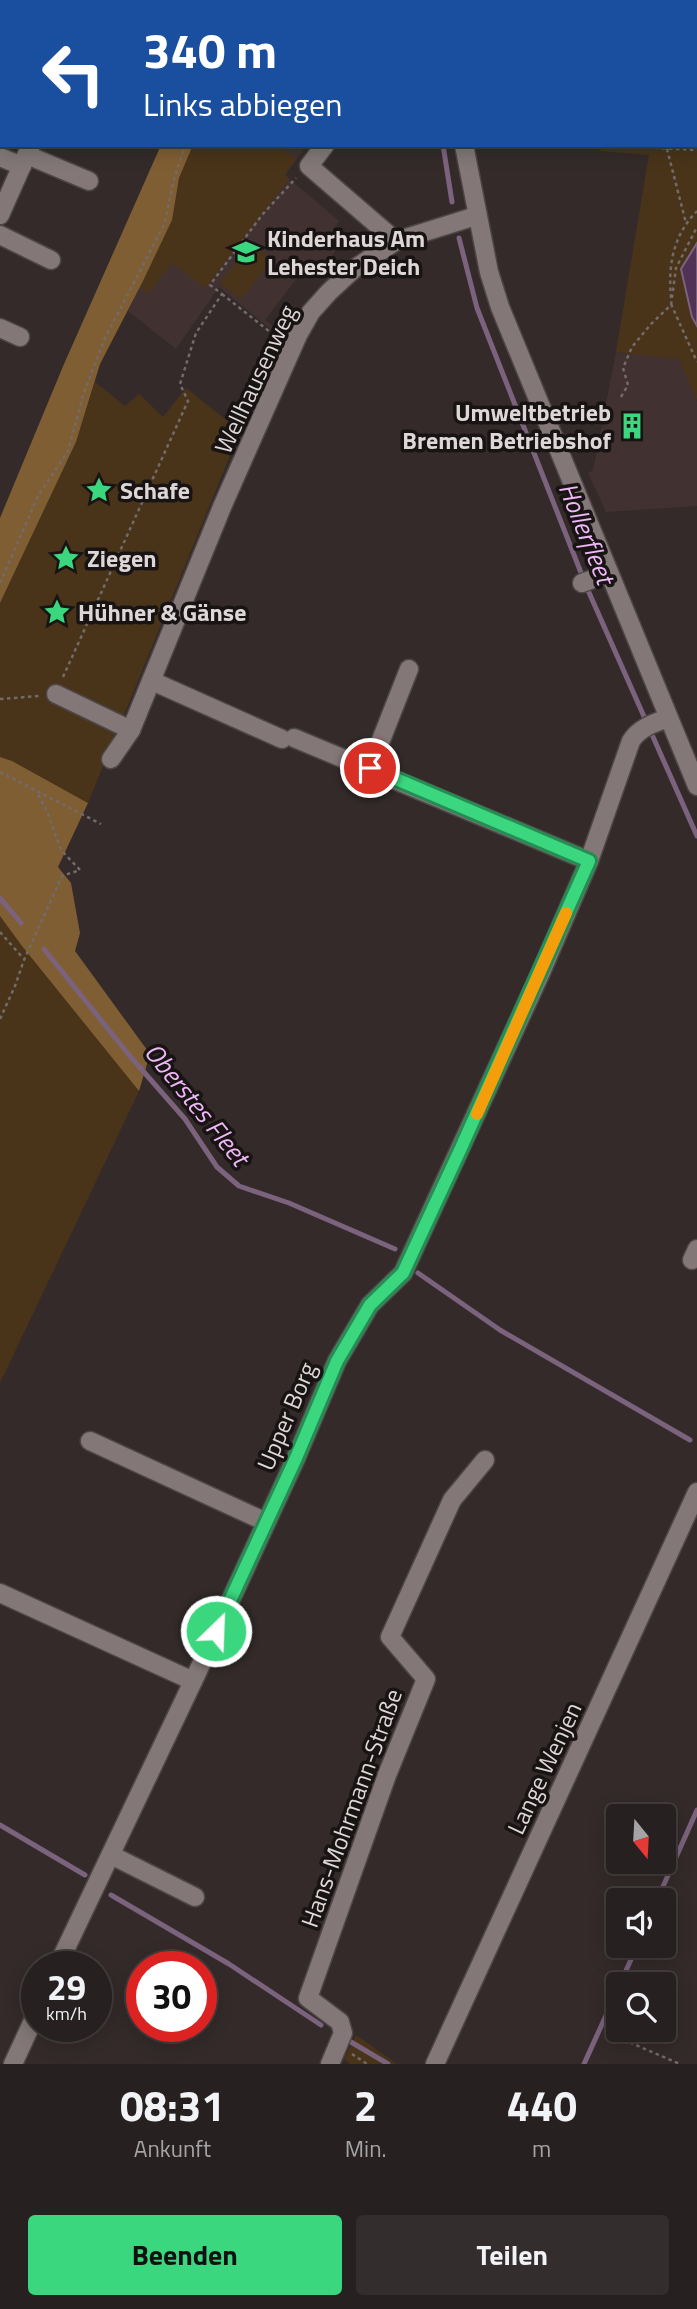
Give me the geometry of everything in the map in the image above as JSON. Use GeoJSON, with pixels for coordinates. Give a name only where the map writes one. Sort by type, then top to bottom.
{"type":"FeatureCollection","features":[{"type":"Feature","properties":{"kind":"street"},"geometry":{"type":"LineString","coordinates":[[323,147],[309,166],[396,241]]}},
{"type":"Feature","properties":{"kind":"street"},"geometry":{"type":"LineString","coordinates":[[464,147],[489,272],[505,319],[609,573],[654,723],[690,753],[697,786]]}},
{"type":"Feature","properties":{"kind":"street"},"geometry":{"type":"LineString","coordinates":[[0,157],[27,156],[89,181]]}},
{"type":"Feature","properties":{"kind":"street"},"geometry":{"type":"LineString","coordinates":[[0,215],[27,156]]}},
{"type":"Feature","properties":{"kind":"street","name":"Wellhausenweg"},"geometry":{"type":"LineString","coordinates":[[111,759],[131,730],[222,507],[311,312],[354,269],[396,241],[477,216]]}},
{"type":"Feature","properties":{"kind":"street"},"geometry":{"type":"LineString","coordinates":[[0,235],[51,260]]}},
{"type":"Feature","properties":{"kind":"street"},"geometry":{"type":"LineString","coordinates":[[0,328],[20,337]]}},
{"type":"Feature","properties":{"kind":"street"},"geometry":{"type":"LineString","coordinates":[[586,582],[609,573]]}},
{"type":"Feature","properties":{"kind":"street"},"geometry":{"type":"LineString","coordinates":[[370,768],[410,669]]}},
{"type":"Feature","properties":{"kind":"street"},"geometry":{"type":"LineString","coordinates":[[152,681],[288,739],[370,768],[589,861]]}},
{"type":"Feature","properties":{"kind":"street"},"geometry":{"type":"LineString","coordinates":[[56,694],[131,730]]}},
{"type":"Feature","properties":{"kind":"street","name":"Upper Borg"},"geometry":{"type":"LineString","coordinates":[[65,1951],[296,1458],[337,1361],[370,1305],[403,1273],[589,861],[624,757],[635,733],[654,723]]}},
{"type":"Feature","properties":{"kind":"street"},"geometry":{"type":"LineString","coordinates":[[90,1441],[266,1522]]}},
{"type":"Feature","properties":{"kind":"street","name":"Hans-Mohrmann-Straße"},"geometry":{"type":"LineString","coordinates":[[330,2064],[343,2033],[340,2022],[308,1998],[387,1775],[426,1679],[390,1637],[452,1500],[485,1460]]}},
{"type":"Feature","properties":{"kind":"street","name":"Lange Wenjen"},"geometry":{"type":"LineString","coordinates":[[435,2064],[697,1492]]}},
{"type":"Feature","properties":{"kind":"street"},"geometry":{"type":"LineString","coordinates":[[0,1593],[193,1681]]}},
{"type":"Feature","properties":{"kind":"street"},"geometry":{"type":"LineString","coordinates":[[111,1855],[195,1897]]}},
{"type":"Feature","properties":{"kind":"street"},"geometry":{"type":"LineString","coordinates":[[13,2064],[23,2042]]}},
{"type":"Feature","properties":{"kind":"path"},"geometry":{"type":"LineString","coordinates":[[0,583],[38,496],[68,451],[84,392],[104,338],[165,223],[173,183],[184,147]]}},
{"type":"Feature","properties":{"kind":"path"},"geometry":{"type":"LineString","coordinates":[[636,147],[697,150]]}},
{"type":"Feature","properties":{"kind":"path"},"geometry":{"type":"LineString","coordinates":[[667,149],[685,223]]}},
{"type":"Feature","properties":{"kind":"path"},"geometry":{"type":"LineString","coordinates":[[292,349],[210,285],[262,215],[309,166]]}},
{"type":"Feature","properties":{"kind":"path"},"geometry":{"type":"LineString","coordinates":[[697,211],[685,223],[673,249],[669,273],[671,304],[697,362]]}},
{"type":"Feature","properties":{"kind":"path"},"geometry":{"type":"LineString","coordinates":[[621,397],[628,385],[623,368],[632,347],[650,324],[671,304],[676,268],[697,227]]}},
{"type":"Feature","properties":{"kind":"path"},"geometry":{"type":"LineString","coordinates":[[0,699],[56,694],[188,401],[180,384],[183,373],[196,333],[222,294]]}},
{"type":"Feature","properties":{"kind":"path"},"geometry":{"type":"LineString","coordinates":[[0,772],[101,824]]}},
{"type":"Feature","properties":{"kind":"path"},"geometry":{"type":"LineString","coordinates":[[0,1019],[62,876],[80,870],[61,850],[37,792]]}},
{"type":"Feature","properties":{"kind":"path"},"geometry":{"type":"LineString","coordinates":[[0,932],[24,960]]}},
{"type":"Feature","properties":{"kind":"path"},"geometry":{"type":"LineString","coordinates":[[630,2042],[680,2064]]}},
{"type":"Feature","properties":{"kind":"shaded area"},"geometry":{"type":"Polygon","coordinates":[[[160,147],[192,147],[179,178],[172,220],[100,364],[76,442],[0,603],[0,518],[64,364],[160,147]]]}},
{"type":"Feature","properties":{"kind":"shaded area","name":"Kinderhaus Am Lehester Deich"},"geometry":{"type":"Polygon","coordinates":[[[192,147],[306,147],[285,175],[339,221],[333,230],[345,239],[318,273],[307,265],[265,320],[275,328],[273,331],[219,287],[176,349],[128,311],[143,281],[192,147]]]}},
{"type":"Feature","properties":{"kind":"shaded area"},"geometry":{"type":"Polygon","coordinates":[[[192,147],[281,147],[296,159],[285,175],[289,179],[205,288],[172,263],[148,294],[140,287],[172,220],[179,178],[192,147]]]}},
{"type":"Feature","properties":{"kind":"shaded area"},"geometry":{"type":"Polygon","coordinates":[[[600,147],[697,147],[697,401],[679,359],[616,352],[649,155],[599,151],[600,147]]]}},
{"type":"Feature","properties":{"kind":"shaded area"},"geometry":{"type":"Polygon","coordinates":[[[251,243],[273,259],[241,299],[220,283],[251,243]]]}},
{"type":"Feature","properties":{"kind":"shaded area"},"geometry":{"type":"Polygon","coordinates":[[[697,243],[697,326],[692,317],[681,269],[697,243]]]}},
{"type":"Feature","properties":{"kind":"shaded area"},"geometry":{"type":"Polygon","coordinates":[[[616,352],[679,358],[697,401],[697,506],[606,512],[588,473],[593,470],[616,352]]]}},
{"type":"Feature","properties":{"kind":"shaded area"},"geometry":{"type":"Polygon","coordinates":[[[95,382],[125,406],[139,394],[163,417],[186,388],[240,431],[88,803],[0,757],[0,603],[76,442],[95,382]]]}},
{"type":"Feature","properties":{"kind":"shaded area"},"geometry":{"type":"Polygon","coordinates":[[[0,757],[88,803],[58,867],[71,883],[80,933],[75,951],[150,1054],[139,1091],[0,916],[0,757]]]}},
{"type":"Feature","properties":{"kind":"shaded area"},"geometry":{"type":"Polygon","coordinates":[[[0,916],[139,1091],[0,1383],[0,916]]]}},
{"type":"Feature","properties":{"kind":"shaded area"},"geometry":{"type":"Polygon","coordinates":[[[356,2035],[397,2064],[350,2064],[344,2059],[356,2035]]]}},
{"type":"Feature","properties":{"kind":"waterway","name":"Hollerfleet"},"geometry":{"type":"LineString","coordinates":[[443,147],[452,202]]}},
{"type":"Feature","properties":{"kind":"waterway","name":"Hollerfleet"},"geometry":{"type":"LineString","coordinates":[[459,238],[477,308],[587,588],[697,836]]}},
{"type":"Feature","properties":{"kind":"waterway","name":"Oberstes Fleet"},"geometry":{"type":"LineString","coordinates":[[0,898],[21,923]]}},
{"type":"Feature","properties":{"kind":"waterway","name":"Oberstes Fleet"},"geometry":{"type":"LineString","coordinates":[[44,949],[129,1055],[185,1119],[217,1167],[239,1186],[289,1203],[395,1249]]}},
{"type":"Feature","properties":{"kind":"waterway","name":"Oberstes Fleet"},"geometry":{"type":"LineString","coordinates":[[418,1273],[500,1330],[690,1440]]}},
{"type":"Feature","properties":{"kind":"waterway","name":"Oberstes Fleet"},"geometry":{"type":"LineString","coordinates":[[662,1888],[697,1810]]}},
{"type":"Feature","properties":{"kind":"waterway"},"geometry":{"type":"LineString","coordinates":[[0,1825],[85,1875]]}},
{"type":"Feature","properties":{"kind":"waterway"},"geometry":{"type":"LineString","coordinates":[[111,1895],[229,1964],[321,2025]]}},
{"type":"Feature","properties":{"kind":"waterway","name":"Oberstes Fleet"},"geometry":{"type":"LineString","coordinates":[[625,1972],[632,1958]]}},
{"type":"Feature","properties":{"kind":"waterway","name":"Oberstes Fleet"},"geometry":{"type":"LineString","coordinates":[[584,2064],[606,2015]]}},
{"type":"Feature","properties":{"kind":"waterway"},"geometry":{"type":"LineString","coordinates":[[351,2042],[388,2064]]}},
{"type":"Feature","properties":{"kind":"slow traffic"},"geometry":{"type":"LineString","coordinates":[[477,1114],[566,913]]}},
{"type":"Feature","properties":{"kind":"place","name":"Kinderhaus Am Lehester Deich"},"geometry":{"type":"Point","coordinates":[246,252]}},
{"type":"Feature","properties":{"kind":"place","name":"Umweltbetrieb Bremen Betriebshof"},"geometry":{"type":"Point","coordinates":[632,426]}},
{"type":"Feature","properties":{"kind":"place","name":"Schafe"},"geometry":{"type":"Point","coordinates":[99,490]}},
{"type":"Feature","properties":{"kind":"place","name":"Ziegen"},"geometry":{"type":"Point","coordinates":[66,558]}},
{"type":"Feature","properties":{"kind":"place","name":"Hühner & Gänse"},"geometry":{"type":"Point","coordinates":[57,612]}},
{"type":"Feature","properties":{"kind":"route"},"geometry":{"type":"LineString","coordinates":[[216,1631],[296,1458],[337,1361],[370,1305],[403,1273],[540,975],[589,861],[370,768]]}}]}
